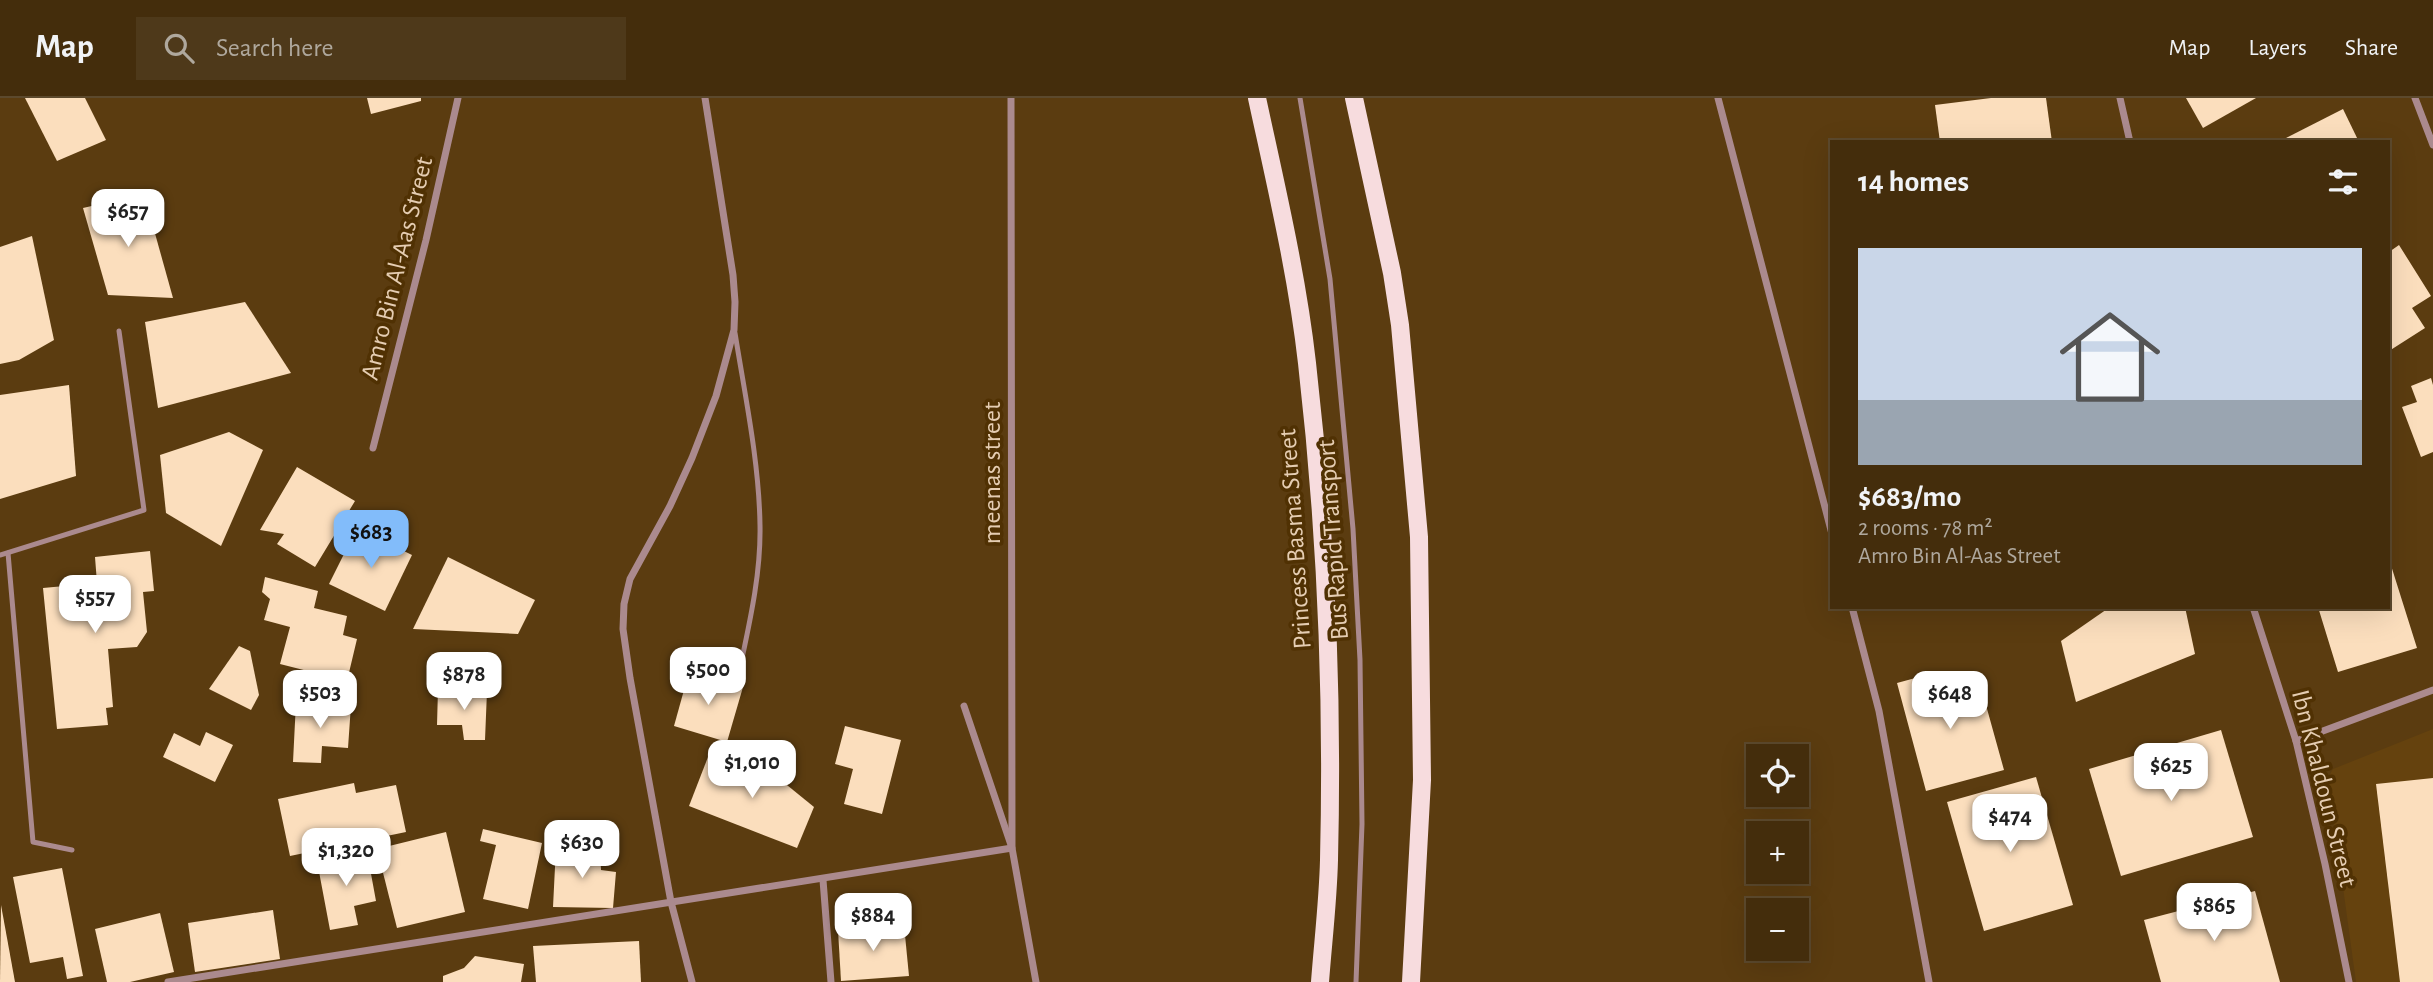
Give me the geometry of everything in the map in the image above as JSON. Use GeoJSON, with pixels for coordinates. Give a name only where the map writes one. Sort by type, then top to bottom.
{"type":"FeatureCollection","features":[{"type":"Feature","properties":{"kind":"main road","name":"Princess Basma Street"},"geometry":{"type":"LineString","coordinates":[[1257,98],[1291,258],[1307,362],[1327,595],[1329,863],[1320,982]]}},
{"type":"Feature","properties":{"kind":"main road"},"geometry":{"type":"LineString","coordinates":[[1353,98],[1392,273],[1400,325],[1419,537],[1422,780],[1411,982]]}},
{"type":"Feature","properties":{"kind":"street","name":"Amro Bin Al-Aas Street"},"geometry":{"type":"LineString","coordinates":[[373,448],[426,240],[458,98]]}},
{"type":"Feature","properties":{"kind":"street"},"geometry":{"type":"LineString","coordinates":[[692,982],[671,902],[630,678],[624,604],[630,579],[670,506],[692,458],[716,396],[734,330],[736,302],[733,275],[705,98]]}},
{"type":"Feature","properties":{"kind":"street","name":"meenas street"},"geometry":{"type":"LineString","coordinates":[[1012,98],[1012,848]]}},
{"type":"Feature","properties":{"kind":"street"},"geometry":{"type":"LineString","coordinates":[[1718,98],[1830,526]]}},
{"type":"Feature","properties":{"kind":"street"},"geometry":{"type":"LineString","coordinates":[[2120,98],[2130,140]]}},
{"type":"Feature","properties":{"kind":"street"},"geometry":{"type":"LineString","coordinates":[[2415,98],[2433,145]]}},
{"type":"Feature","properties":{"kind":"street"},"geometry":{"type":"LineString","coordinates":[[1853,609],[1879,711],[1929,982]]}},
{"type":"Feature","properties":{"kind":"street","name":"Ibn Khaldoun Street"},"geometry":{"type":"LineString","coordinates":[[2254,609],[2296,741],[2349,982]]}},
{"type":"Feature","properties":{"kind":"street"},"geometry":{"type":"LineString","coordinates":[[2296,741],[2433,690]]}},
{"type":"Feature","properties":{"kind":"street"},"geometry":{"type":"LineString","coordinates":[[964,706],[1012,848],[1036,982]]}},
{"type":"Feature","properties":{"kind":"street"},"geometry":{"type":"LineString","coordinates":[[168,982],[1012,848]]}},
{"type":"Feature","properties":{"kind":"street"},"geometry":{"type":"LineString","coordinates":[[823,880],[831,982]]}},
{"type":"Feature","properties":{"kind":"lane","name":"Bus Rapid Transport"},"geometry":{"type":"LineString","coordinates":[[1300,98],[1330,279],[1353,529],[1360,660],[1362,824],[1356,982]]}},
{"type":"Feature","properties":{"kind":"lane"},"geometry":{"type":"LineString","coordinates":[[734,330],[752,438],[760,524],[758,578],[740,668]]}},
{"type":"Feature","properties":{"kind":"lane"},"geometry":{"type":"LineString","coordinates":[[0,555],[144,510],[119,331]]}},
{"type":"Feature","properties":{"kind":"lane"},"geometry":{"type":"LineString","coordinates":[[8,553],[33,842],[72,849]]}},
{"type":"Feature","properties":{"kind":"shaded area"},"geometry":{"type":"Polygon","coordinates":[[[2433,729],[2433,982],[2356,982],[2328,778],[2333,769],[2433,729]]]}},
{"type":"Feature","properties":{"kind":"building"},"geometry":{"type":"Polygon","coordinates":[[[25,98],[85,98],[106,140],[57,161],[25,98]]]}},
{"type":"Feature","properties":{"kind":"building"},"geometry":{"type":"Polygon","coordinates":[[[367,98],[421,98],[421,101],[371,114],[367,98]]]}},
{"type":"Feature","properties":{"kind":"building"},"geometry":{"type":"Polygon","coordinates":[[[1991,98],[2046,98],[2052,140],[1940,140],[1935,105],[1991,98]]]}},
{"type":"Feature","properties":{"kind":"building"},"geometry":{"type":"Polygon","coordinates":[[[2186,98],[2256,98],[2203,128],[2186,98]]]}},
{"type":"Feature","properties":{"kind":"building"},"geometry":{"type":"Polygon","coordinates":[[[2343,109],[2358,140],[2282,140],[2343,109]]]}},
{"type":"Feature","properties":{"kind":"building"},"geometry":{"type":"Polygon","coordinates":[[[144,194],[173,298],[108,295],[83,208],[144,194]]]}},
{"type":"Feature","properties":{"kind":"building"},"geometry":{"type":"Polygon","coordinates":[[[32,236],[54,340],[19,360],[0,364],[0,247],[32,236]]]}},
{"type":"Feature","properties":{"kind":"building"},"geometry":{"type":"Polygon","coordinates":[[[2399,245],[2431,296],[2412,308],[2425,328],[2390,350],[2390,251],[2399,245]]]}},
{"type":"Feature","properties":{"kind":"building"},"geometry":{"type":"Polygon","coordinates":[[[245,302],[291,373],[158,408],[145,322],[245,302]]]}},
{"type":"Feature","properties":{"kind":"building"},"geometry":{"type":"Polygon","coordinates":[[[2431,378],[2433,452],[2421,457],[2402,407],[2417,402],[2411,386],[2431,378]]]}},
{"type":"Feature","properties":{"kind":"building"},"geometry":{"type":"Polygon","coordinates":[[[69,385],[76,476],[0,499],[0,395],[69,385]]]}},
{"type":"Feature","properties":{"kind":"building"},"geometry":{"type":"Polygon","coordinates":[[[229,432],[263,450],[221,546],[166,513],[160,455],[229,432]]]}},
{"type":"Feature","properties":{"kind":"building"},"geometry":{"type":"Polygon","coordinates":[[[297,467],[355,501],[315,567],[277,544],[284,534],[260,530],[297,467]]]}},
{"type":"Feature","properties":{"kind":"building"},"geometry":{"type":"Polygon","coordinates":[[[357,528],[412,555],[385,611],[329,584],[357,528]]]}},
{"type":"Feature","properties":{"kind":"building"},"geometry":{"type":"Polygon","coordinates":[[[150,551],[154,591],[143,592],[147,632],[137,647],[108,649],[113,707],[106,708],[108,725],[57,729],[43,588],[97,583],[95,557],[150,551]]]}},
{"type":"Feature","properties":{"kind":"building"},"geometry":{"type":"Polygon","coordinates":[[[448,557],[535,600],[518,634],[413,629],[448,557]]]}},
{"type":"Feature","properties":{"kind":"building"},"geometry":{"type":"Polygon","coordinates":[[[2390,562],[2417,648],[2338,672],[2319,609],[2390,609],[2390,562]]]}},
{"type":"Feature","properties":{"kind":"building"},"geometry":{"type":"Polygon","coordinates":[[[265,577],[318,591],[314,608],[347,616],[343,635],[357,639],[347,681],[280,664],[290,627],[264,620],[270,599],[262,592],[265,577]]]}},
{"type":"Feature","properties":{"kind":"building"},"geometry":{"type":"Polygon","coordinates":[[[2107,609],[2185,609],[2195,654],[2076,702],[2061,641],[2107,609]]]}},
{"type":"Feature","properties":{"kind":"building"},"geometry":{"type":"Polygon","coordinates":[[[239,646],[250,651],[259,695],[251,710],[209,689],[239,646]]]}},
{"type":"Feature","properties":{"kind":"building"},"geometry":{"type":"Polygon","coordinates":[[[1941,671],[1946,690],[1979,680],[2004,770],[1926,791],[1897,683],[1941,671]]]}},
{"type":"Feature","properties":{"kind":"building"},"geometry":{"type":"Polygon","coordinates":[[[689,672],[743,687],[727,742],[674,726],[689,672]]]}},
{"type":"Feature","properties":{"kind":"building"},"geometry":{"type":"Polygon","coordinates":[[[438,689],[487,691],[485,740],[464,740],[462,725],[437,725],[438,689]]]}},
{"type":"Feature","properties":{"kind":"building"},"geometry":{"type":"Polygon","coordinates":[[[296,702],[351,705],[348,748],[322,746],[321,763],[293,762],[296,702]]]}},
{"type":"Feature","properties":{"kind":"building"},"geometry":{"type":"Polygon","coordinates":[[[845,726],[901,740],[882,814],[844,804],[853,769],[835,764],[845,726]]]}},
{"type":"Feature","properties":{"kind":"building"},"geometry":{"type":"Polygon","coordinates":[[[2221,730],[2253,837],[2121,876],[2089,769],[2221,730]]]}},
{"type":"Feature","properties":{"kind":"building"},"geometry":{"type":"Polygon","coordinates":[[[206,732],[233,745],[215,782],[163,757],[174,733],[200,746],[206,732]]]}},
{"type":"Feature","properties":{"kind":"building"},"geometry":{"type":"Polygon","coordinates":[[[708,757],[760,763],[814,807],[797,848],[689,806],[708,757]]]}},
{"type":"Feature","properties":{"kind":"building"},"geometry":{"type":"Polygon","coordinates":[[[2036,777],[2073,905],[1984,931],[1947,802],[2036,777]]]}},
{"type":"Feature","properties":{"kind":"building"},"geometry":{"type":"Polygon","coordinates":[[[2433,778],[2433,982],[2400,982],[2376,784],[2433,778]]]}},
{"type":"Feature","properties":{"kind":"building"},"geometry":{"type":"Polygon","coordinates":[[[354,783],[356,793],[396,785],[406,832],[290,856],[278,799],[354,783]]]}},
{"type":"Feature","properties":{"kind":"building"},"geometry":{"type":"Polygon","coordinates":[[[483,829],[542,843],[528,909],[483,899],[496,845],[480,841],[483,829]]]}},
{"type":"Feature","properties":{"kind":"building"},"geometry":{"type":"Polygon","coordinates":[[[446,832],[465,912],[397,928],[377,849],[446,832]]]}},
{"type":"Feature","properties":{"kind":"building"},"geometry":{"type":"Polygon","coordinates":[[[556,847],[600,851],[601,870],[616,872],[613,908],[553,907],[556,847]]]}},
{"type":"Feature","properties":{"kind":"building"},"geometry":{"type":"Polygon","coordinates":[[[367,852],[376,901],[354,906],[358,925],[330,930],[317,861],[367,852]]]}},
{"type":"Feature","properties":{"kind":"building"},"geometry":{"type":"Polygon","coordinates":[[[62,868],[83,976],[67,979],[63,957],[30,963],[13,877],[62,868]]]}},
{"type":"Feature","properties":{"kind":"building"},"geometry":{"type":"Polygon","coordinates":[[[2255,891],[2280,982],[2161,982],[2144,920],[2255,891]]]}},
{"type":"Feature","properties":{"kind":"building"},"geometry":{"type":"Polygon","coordinates":[[[1,905],[15,982],[0,982],[1,905]]]}},
{"type":"Feature","properties":{"kind":"building"},"geometry":{"type":"Polygon","coordinates":[[[273,910],[280,959],[195,972],[188,923],[273,910]]]}},
{"type":"Feature","properties":{"kind":"building"},"geometry":{"type":"Polygon","coordinates":[[[160,913],[174,972],[130,982],[107,982],[95,929],[160,913]]]}},
{"type":"Feature","properties":{"kind":"building"},"geometry":{"type":"Polygon","coordinates":[[[904,925],[909,976],[841,981],[838,930],[904,925]]]}},
{"type":"Feature","properties":{"kind":"building"},"geometry":{"type":"Polygon","coordinates":[[[639,941],[641,982],[536,982],[533,946],[639,941]]]}},
{"type":"Feature","properties":{"kind":"building"},"geometry":{"type":"Polygon","coordinates":[[[475,956],[524,964],[521,982],[443,982],[443,976],[464,968],[475,956]]]}}]}
